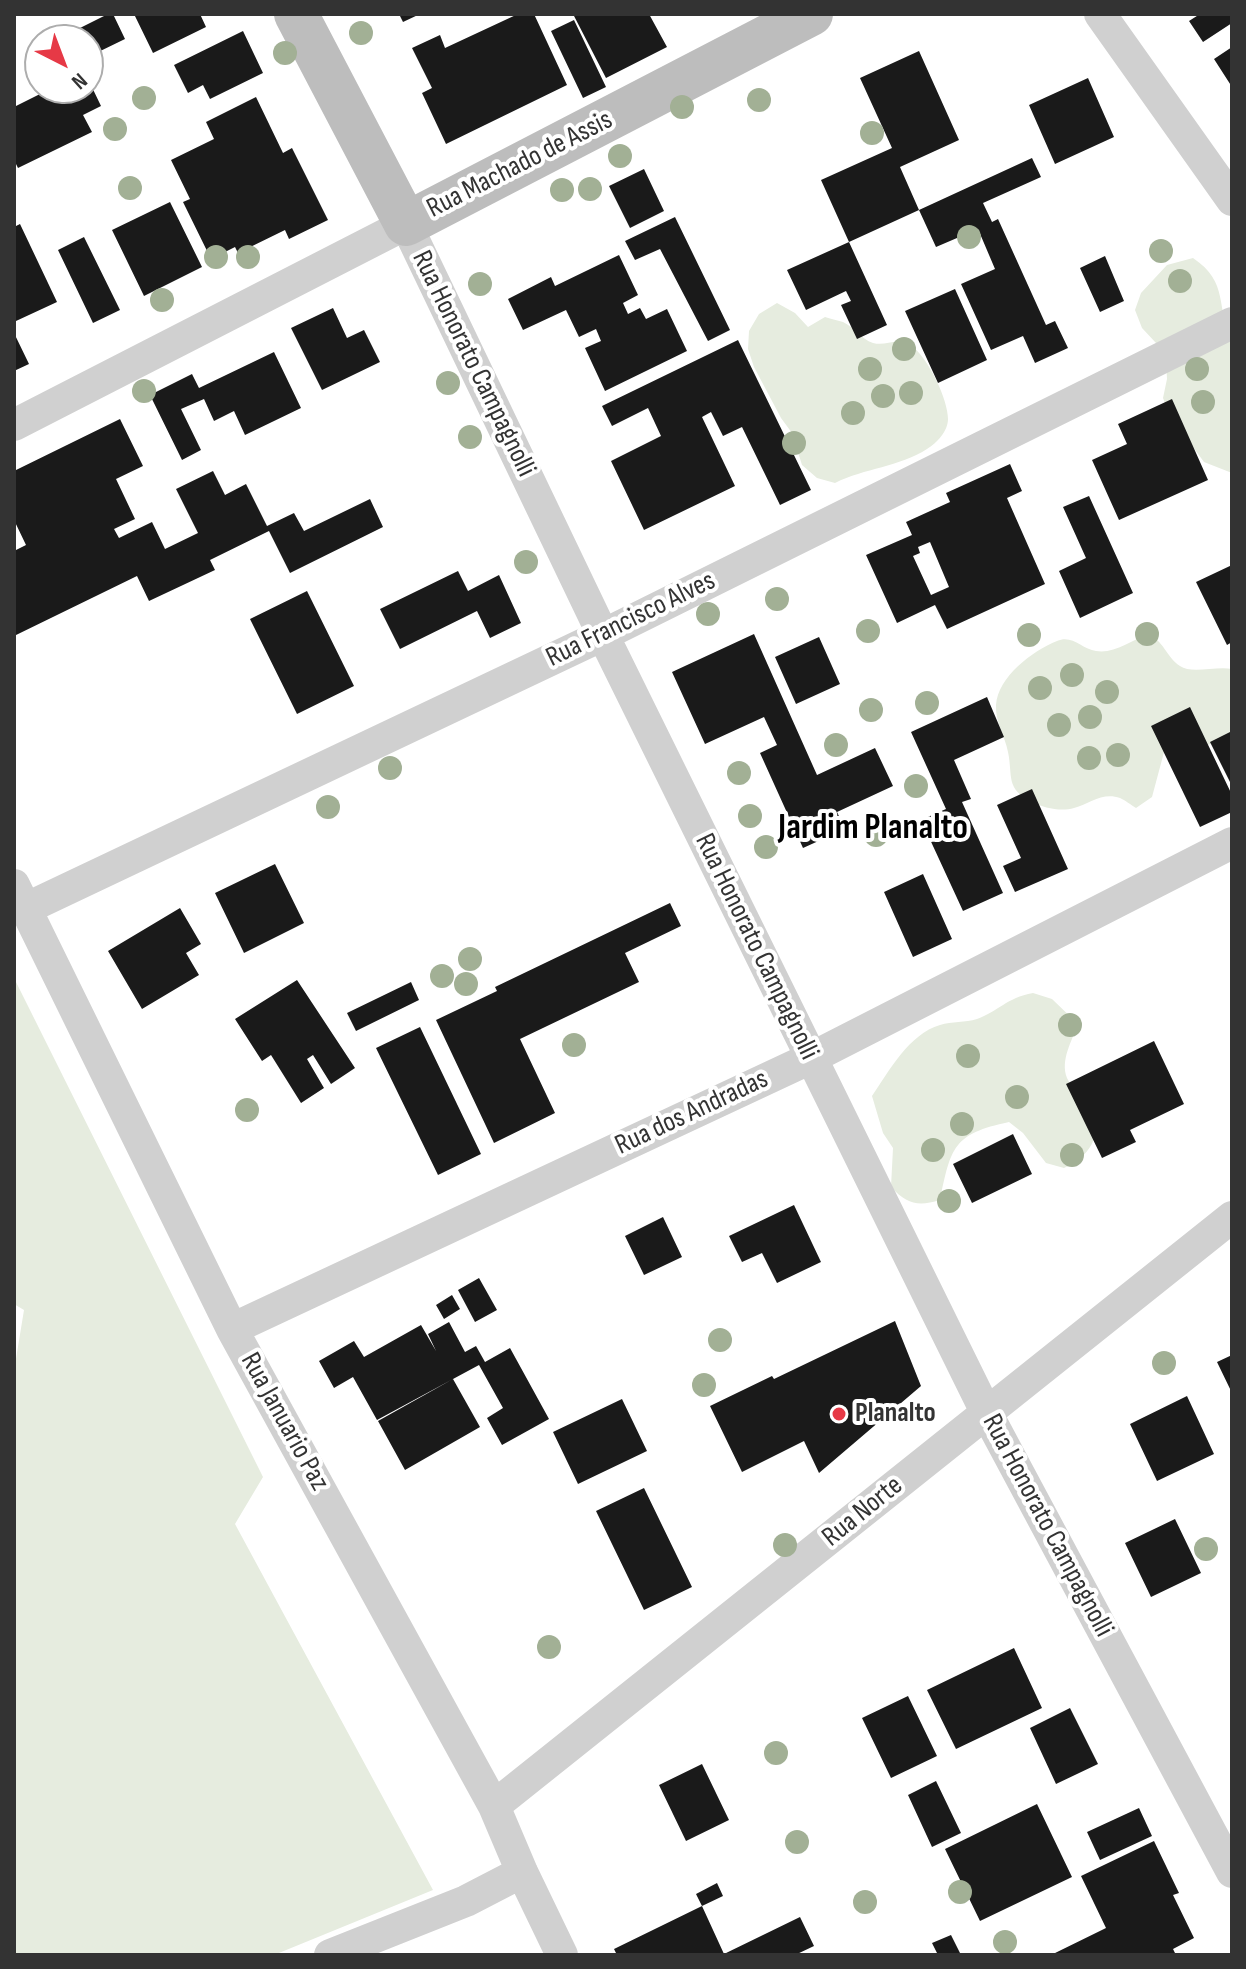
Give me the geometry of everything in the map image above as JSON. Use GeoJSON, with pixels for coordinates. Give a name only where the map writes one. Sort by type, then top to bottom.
{"type":"FeatureCollection","features":[{"type":"Feature","properties":{"kind":"street","name":"Rua Honorato Campagnolli"},"geometry":{"type":"LineString","coordinates":[[296,14],[406,224],[603,635],[987,1414],[1232,1872]]}},
{"type":"Feature","properties":{"kind":"street","name":"Rua Machado de Assis"},"geometry":{"type":"LineString","coordinates":[[14,425],[811,14]]}},
{"type":"Feature","properties":{"kind":"street"},"geometry":{"type":"LineString","coordinates":[[1100,14],[1232,200]]}},
{"type":"Feature","properties":{"kind":"street","name":"Rua Francisco Alves"},"geometry":{"type":"LineString","coordinates":[[20,897],[603,635],[1232,323]]}},
{"type":"Feature","properties":{"kind":"street","name":"Rua dos Andradas"},"geometry":{"type":"LineString","coordinates":[[232,1329],[811,1058],[1232,843]]}},
{"type":"Feature","properties":{"kind":"street","name":"Rua Januario Paz"},"geometry":{"type":"LineString","coordinates":[[20,897],[232,1329],[494,1806],[562,1955]]}},
{"type":"Feature","properties":{"kind":"street","name":"Rua Norte"},"geometry":{"type":"LineString","coordinates":[[494,1806],[1232,1217]]}},
{"type":"Feature","properties":{"kind":"street"},"geometry":{"type":"LineString","coordinates":[[330,1955],[466,1901],[522,1872]]}},
{"type":"Feature","properties":{"kind":"shaded area"},"geometry":{"type":"Polygon","coordinates":[[[1193,258],[1205,267],[1217,286],[1232,341],[1232,473],[1204,462],[1170,416],[1163,398],[1167,379],[1166,360],[1142,328],[1135,310],[1141,293],[1167,265],[1193,258]]]}},
{"type":"Feature","properties":{"kind":"shaded area"},"geometry":{"type":"Polygon","coordinates":[[[777,303],[795,313],[808,327],[825,317],[843,322],[873,343],[903,342],[914,348],[931,371],[945,402],[948,419],[941,436],[927,449],[893,464],[835,483],[817,478],[802,465],[792,433],[754,367],[748,349],[749,331],[759,314],[777,303]]]}},
{"type":"Feature","properties":{"kind":"shaded area"},"geometry":{"type":"Polygon","coordinates":[[[1147,634],[1185,668],[1232,669],[1232,734],[1208,745],[1186,733],[1167,741],[1152,797],[1136,808],[1122,799],[1102,797],[1069,809],[1053,809],[1023,797],[1012,781],[1008,752],[996,711],[998,695],[1010,675],[1037,651],[1062,639],[1091,650],[1103,651],[1116,649],[1147,634]]]}},
{"type":"Feature","properties":{"kind":"shaded area"},"geometry":{"type":"Polygon","coordinates":[[[14,978],[263,1477],[235,1524],[433,1890],[274,1955],[14,1955],[14,1371],[24,1310],[14,1304],[14,978]]]}},
{"type":"Feature","properties":{"kind":"shaded area"},"geometry":{"type":"Polygon","coordinates":[[[1033,993],[1052,999],[1078,1024],[1068,1051],[1065,1071],[1094,1119],[1095,1137],[1092,1144],[1081,1158],[1064,1168],[1046,1163],[1023,1133],[1009,1122],[990,1127],[965,1138],[958,1146],[948,1167],[940,1200],[919,1203],[902,1197],[891,1187],[893,1148],[883,1133],[872,1096],[901,1054],[919,1036],[945,1024],[977,1019],[1016,998],[1033,993]]]}},
{"type":"Feature","properties":{"kind":"building"},"geometry":{"type":"Polygon","coordinates":[[[113,14],[125,39],[104,49],[104,24],[88,24],[113,14]]]}},
{"type":"Feature","properties":{"kind":"building"},"geometry":{"type":"Polygon","coordinates":[[[134,14],[200,14],[206,27],[153,53],[134,14]]]}},
{"type":"Feature","properties":{"kind":"building"},"geometry":{"type":"Polygon","coordinates":[[[399,14],[420,14],[403,22],[399,14]]]}},
{"type":"Feature","properties":{"kind":"building"},"geometry":{"type":"Polygon","coordinates":[[[518,14],[534,14],[567,85],[446,144],[422,93],[432,88],[412,48],[440,35],[445,48],[518,14]]]}},
{"type":"Feature","properties":{"kind":"building"},"geometry":{"type":"Polygon","coordinates":[[[573,14],[649,14],[667,47],[606,78],[573,14]]]}},
{"type":"Feature","properties":{"kind":"building"},"geometry":{"type":"Polygon","coordinates":[[[1200,14],[1232,14],[1232,23],[1203,42],[1189,21],[1200,14]]]}},
{"type":"Feature","properties":{"kind":"building"},"geometry":{"type":"Polygon","coordinates":[[[574,20],[606,87],[583,98],[551,31],[574,20]]]}},
{"type":"Feature","properties":{"kind":"building"},"geometry":{"type":"Polygon","coordinates":[[[243,31],[263,73],[210,99],[203,85],[188,93],[174,65],[243,31]]]}},
{"type":"Feature","properties":{"kind":"building"},"geometry":{"type":"Polygon","coordinates":[[[1232,47],[1232,87],[1214,59],[1232,47]]]}},
{"type":"Feature","properties":{"kind":"building"},"geometry":{"type":"Polygon","coordinates":[[[919,51],[959,140],[900,167],[919,210],[849,242],[821,180],[892,148],[860,78],[919,51]]]}},
{"type":"Feature","properties":{"kind":"building"},"geometry":{"type":"Polygon","coordinates":[[[1088,78],[1114,137],[1055,164],[1029,105],[1088,78]]]}},
{"type":"Feature","properties":{"kind":"building"},"geometry":{"type":"Polygon","coordinates":[[[256,97],[283,153],[292,148],[328,220],[289,239],[285,230],[238,253],[235,247],[211,259],[183,202],[190,199],[171,160],[214,139],[206,122],[256,97]]]}},
{"type":"Feature","properties":{"kind":"building"},"geometry":{"type":"Polygon","coordinates":[[[24,102],[101,106],[83,115],[92,132],[18,168],[14,160],[14,107],[24,102]]]}},
{"type":"Feature","properties":{"kind":"building"},"geometry":{"type":"Polygon","coordinates":[[[1032,158],[1041,177],[983,203],[992,222],[998,219],[1046,325],[1055,321],[1068,348],[1035,363],[1023,336],[991,350],[961,284],[995,269],[978,229],[936,247],[919,210],[1032,158]]]}},
{"type":"Feature","properties":{"kind":"building"},"geometry":{"type":"Polygon","coordinates":[[[644,169],[664,211],[630,228],[609,186],[644,169]]]}},
{"type":"Feature","properties":{"kind":"building"},"geometry":{"type":"Polygon","coordinates":[[[170,202],[202,267],[144,296],[112,230],[170,202]]]}},
{"type":"Feature","properties":{"kind":"building"},"geometry":{"type":"Polygon","coordinates":[[[675,217],[730,330],[708,341],[660,249],[635,260],[625,241],[675,217]]]}},
{"type":"Feature","properties":{"kind":"building"},"geometry":{"type":"Polygon","coordinates":[[[20,224],[57,302],[16,321],[14,227],[20,224]]]}},
{"type":"Feature","properties":{"kind":"building"},"geometry":{"type":"Polygon","coordinates":[[[84,237],[120,310],[93,323],[58,250],[84,237]]]}},
{"type":"Feature","properties":{"kind":"building"},"geometry":{"type":"Polygon","coordinates":[[[849,242],[887,325],[857,339],[841,305],[851,301],[846,291],[806,310],[787,270],[849,242]]]}},
{"type":"Feature","properties":{"kind":"building"},"geometry":{"type":"Polygon","coordinates":[[[619,255],[638,295],[623,303],[628,314],[640,308],[646,319],[667,309],[687,351],[605,391],[585,348],[601,341],[596,329],[579,337],[566,310],[523,330],[508,299],[551,277],[555,286],[619,255]]]}},
{"type":"Feature","properties":{"kind":"building"},"geometry":{"type":"Polygon","coordinates":[[[1105,256],[1124,301],[1100,312],[1080,268],[1105,256]]]}},
{"type":"Feature","properties":{"kind":"building"},"geometry":{"type":"Polygon","coordinates":[[[955,289],[987,360],[938,383],[905,311],[955,289]]]}},
{"type":"Feature","properties":{"kind":"building"},"geometry":{"type":"Polygon","coordinates":[[[333,308],[347,338],[364,330],[380,362],[322,390],[291,328],[333,308]]]}},
{"type":"Feature","properties":{"kind":"building"},"geometry":{"type":"Polygon","coordinates":[[[14,333],[29,364],[14,371],[14,333]]]}},
{"type":"Feature","properties":{"kind":"building"},"geometry":{"type":"Polygon","coordinates":[[[738,340],[811,490],[780,505],[742,427],[723,436],[711,412],[702,417],[735,486],[644,530],[611,461],[661,436],[648,408],[612,426],[602,406],[738,340]]]}},
{"type":"Feature","properties":{"kind":"building"},"geometry":{"type":"Polygon","coordinates":[[[274,352],[301,408],[245,435],[234,411],[214,421],[204,399],[181,409],[201,450],[182,460],[150,395],[192,374],[199,388],[274,352]]]}},
{"type":"Feature","properties":{"kind":"building"},"geometry":{"type":"Polygon","coordinates":[[[1172,399],[1208,480],[1119,520],[1092,460],[1127,444],[1118,424],[1172,399]]]}},
{"type":"Feature","properties":{"kind":"building"},"geometry":{"type":"Polygon","coordinates":[[[120,419],[143,466],[116,479],[135,519],[114,529],[119,538],[152,522],[165,549],[198,533],[176,489],[213,471],[225,495],[246,484],[267,526],[294,513],[304,531],[370,499],[383,527],[290,573],[269,531],[210,560],[215,570],[149,601],[137,576],[14,636],[14,551],[26,545],[14,520],[14,471],[120,419]]]}},
{"type":"Feature","properties":{"kind":"building"},"geometry":{"type":"Polygon","coordinates":[[[1010,464],[1022,491],[1007,498],[1045,584],[947,629],[935,605],[897,623],[866,555],[912,535],[906,522],[950,502],[946,493],[1010,464]],[[930,542],[918,547],[920,553],[913,556],[931,595],[949,587],[930,542]]]}},
{"type":"Feature","properties":{"kind":"building"},"geometry":{"type":"Polygon","coordinates":[[[1089,496],[1133,593],[1080,618],[1059,571],[1086,558],[1063,507],[1089,496]]]}},
{"type":"Feature","properties":{"kind":"building"},"geometry":{"type":"Polygon","coordinates":[[[1232,565],[1232,642],[1227,645],[1196,582],[1232,565]]]}},
{"type":"Feature","properties":{"kind":"building"},"geometry":{"type":"Polygon","coordinates":[[[458,571],[468,591],[499,575],[521,623],[490,638],[477,611],[400,649],[380,609],[458,571]]]}},
{"type":"Feature","properties":{"kind":"building"},"geometry":{"type":"Polygon","coordinates":[[[307,591],[354,686],[297,714],[250,619],[307,591]]]}},
{"type":"Feature","properties":{"kind":"building"},"geometry":{"type":"Polygon","coordinates":[[[754,634],[817,775],[875,748],[893,786],[837,812],[845,829],[803,848],[760,753],[777,745],[764,717],[705,744],[672,672],[754,634]]]}},
{"type":"Feature","properties":{"kind":"building"},"geometry":{"type":"Polygon","coordinates":[[[819,637],[840,684],[796,704],[775,657],[819,637]]]}},
{"type":"Feature","properties":{"kind":"building"},"geometry":{"type":"Polygon","coordinates":[[[987,697],[1004,737],[954,760],[971,799],[962,802],[1003,893],[963,911],[921,820],[946,809],[911,732],[987,697]]]}},
{"type":"Feature","properties":{"kind":"building"},"geometry":{"type":"Polygon","coordinates":[[[1190,707],[1232,795],[1232,812],[1200,827],[1151,726],[1190,707]]]}},
{"type":"Feature","properties":{"kind":"building"},"geometry":{"type":"Polygon","coordinates":[[[1232,731],[1232,786],[1210,742],[1232,731]]]}},
{"type":"Feature","properties":{"kind":"building"},"geometry":{"type":"Polygon","coordinates":[[[1032,789],[1068,869],[1015,892],[1003,866],[1021,858],[997,805],[1032,789]]]}},
{"type":"Feature","properties":{"kind":"building"},"geometry":{"type":"Polygon","coordinates":[[[275,864],[304,923],[244,953],[215,893],[275,864]]]}},
{"type":"Feature","properties":{"kind":"building"},"geometry":{"type":"Polygon","coordinates":[[[923,874],[952,939],[913,957],[884,892],[923,874]]]}},
{"type":"Feature","properties":{"kind":"building"},"geometry":{"type":"Polygon","coordinates":[[[670,903],[681,926],[625,953],[639,982],[520,1039],[555,1113],[494,1143],[436,1020],[497,991],[495,987],[670,903]]]}},
{"type":"Feature","properties":{"kind":"building"},"geometry":{"type":"Polygon","coordinates":[[[180,908],[201,944],[186,953],[199,975],[142,1009],[108,951],[180,908]]]}},
{"type":"Feature","properties":{"kind":"building"},"geometry":{"type":"Polygon","coordinates":[[[297,980],[355,1068],[331,1084],[313,1055],[307,1059],[324,1088],[301,1103],[271,1055],[262,1061],[235,1019],[297,980]]]}},
{"type":"Feature","properties":{"kind":"building"},"geometry":{"type":"Polygon","coordinates":[[[411,982],[419,1000],[356,1031],[347,1013],[411,982]]]}},
{"type":"Feature","properties":{"kind":"building"},"geometry":{"type":"Polygon","coordinates":[[[420,1027],[481,1154],[438,1175],[376,1048],[420,1027]]]}},
{"type":"Feature","properties":{"kind":"building"},"geometry":{"type":"Polygon","coordinates":[[[1154,1041],[1184,1104],[1130,1130],[1136,1142],[1102,1158],[1066,1084],[1154,1041]]]}},
{"type":"Feature","properties":{"kind":"building"},"geometry":{"type":"Polygon","coordinates":[[[1013,1134],[1032,1174],[972,1203],[953,1164],[1013,1134]]]}},
{"type":"Feature","properties":{"kind":"building"},"geometry":{"type":"Polygon","coordinates":[[[794,1205],[821,1262],[777,1283],[762,1253],[742,1262],[729,1236],[794,1205]]]}},
{"type":"Feature","properties":{"kind":"building"},"geometry":{"type":"Polygon","coordinates":[[[663,1217],[682,1257],[644,1275],[625,1236],[663,1217]]]}},
{"type":"Feature","properties":{"kind":"building"},"geometry":{"type":"Polygon","coordinates":[[[479,1278],[497,1310],[475,1322],[458,1290],[479,1278]]]}},
{"type":"Feature","properties":{"kind":"building"},"geometry":{"type":"Polygon","coordinates":[[[452,1295],[460,1309],[444,1319],[436,1305],[452,1295]]]}},
{"type":"Feature","properties":{"kind":"building","name":"Planalto"},"geometry":{"type":"Polygon","coordinates":[[[895,1321],[921,1386],[819,1473],[804,1441],[742,1472],[710,1406],[895,1321]]]}},
{"type":"Feature","properties":{"kind":"building"},"geometry":{"type":"Polygon","coordinates":[[[449,1322],[465,1352],[476,1346],[485,1362],[510,1348],[549,1419],[502,1445],[487,1418],[503,1408],[479,1365],[377,1420],[353,1377],[334,1388],[319,1361],[354,1341],[364,1357],[421,1325],[436,1351],[428,1334],[449,1322]]]}},
{"type":"Feature","properties":{"kind":"building"},"geometry":{"type":"Polygon","coordinates":[[[1232,1355],[1232,1393],[1217,1362],[1232,1355]]]}},
{"type":"Feature","properties":{"kind":"building"},"geometry":{"type":"Polygon","coordinates":[[[453,1379],[480,1427],[405,1470],[378,1421],[453,1379]]]}},
{"type":"Feature","properties":{"kind":"building"},"geometry":{"type":"Polygon","coordinates":[[[1187,1396],[1214,1454],[1157,1481],[1130,1424],[1187,1396]]]}},
{"type":"Feature","properties":{"kind":"building"},"geometry":{"type":"Polygon","coordinates":[[[622,1399],[647,1451],[578,1484],[553,1432],[622,1399]]]}},
{"type":"Feature","properties":{"kind":"building"},"geometry":{"type":"Polygon","coordinates":[[[644,1488],[692,1587],[644,1610],[596,1511],[644,1488]]]}},
{"type":"Feature","properties":{"kind":"building"},"geometry":{"type":"Polygon","coordinates":[[[1175,1519],[1201,1573],[1151,1597],[1125,1543],[1175,1519]]]}},
{"type":"Feature","properties":{"kind":"building"},"geometry":{"type":"Polygon","coordinates":[[[1014,1648],[1042,1708],[956,1749],[927,1690],[1014,1648]]]}},
{"type":"Feature","properties":{"kind":"building"},"geometry":{"type":"Polygon","coordinates":[[[908,1696],[937,1756],[891,1778],[862,1718],[908,1696]]]}},
{"type":"Feature","properties":{"kind":"building"},"geometry":{"type":"Polygon","coordinates":[[[1070,1708],[1098,1764],[1056,1784],[1030,1728],[1070,1708]]]}},
{"type":"Feature","properties":{"kind":"building"},"geometry":{"type":"Polygon","coordinates":[[[702,1764],[729,1820],[686,1841],[659,1785],[702,1764]]]}},
{"type":"Feature","properties":{"kind":"building"},"geometry":{"type":"Polygon","coordinates":[[[936,1781],[961,1833],[932,1847],[908,1795],[936,1781]]]}},
{"type":"Feature","properties":{"kind":"building"},"geometry":{"type":"Polygon","coordinates":[[[1037,1804],[1072,1877],[980,1921],[945,1849],[1037,1804]]]}},
{"type":"Feature","properties":{"kind":"building"},"geometry":{"type":"Polygon","coordinates":[[[1139,1808],[1152,1836],[1100,1860],[1087,1832],[1139,1808]]]}},
{"type":"Feature","properties":{"kind":"building"},"geometry":{"type":"Polygon","coordinates":[[[1154,1841],[1179,1893],[1173,1895],[1194,1938],[1173,1949],[1176,1955],[1051,1955],[1106,1928],[1081,1876],[1154,1841]]]}},
{"type":"Feature","properties":{"kind":"building"},"geometry":{"type":"Polygon","coordinates":[[[717,1883],[723,1896],[702,1906],[696,1894],[717,1883]]]}},
{"type":"Feature","properties":{"kind":"building"},"geometry":{"type":"Polygon","coordinates":[[[702,1906],[724,1954],[800,1917],[814,1946],[795,1955],[617,1955],[614,1949],[702,1906]]]}},
{"type":"Feature","properties":{"kind":"building"},"geometry":{"type":"Polygon","coordinates":[[[951,1935],[961,1955],[938,1955],[932,1943],[951,1935]]]}},
{"type":"Feature","properties":{"kind":"place","name":"Planalto"},"geometry":{"type":"Point","coordinates":[839,1414]}},
{"type":"Feature","properties":{"kind":"district","name":"Jardim Planalto"},"geometry":{"type":"Point","coordinates":[873,829]}}]}
